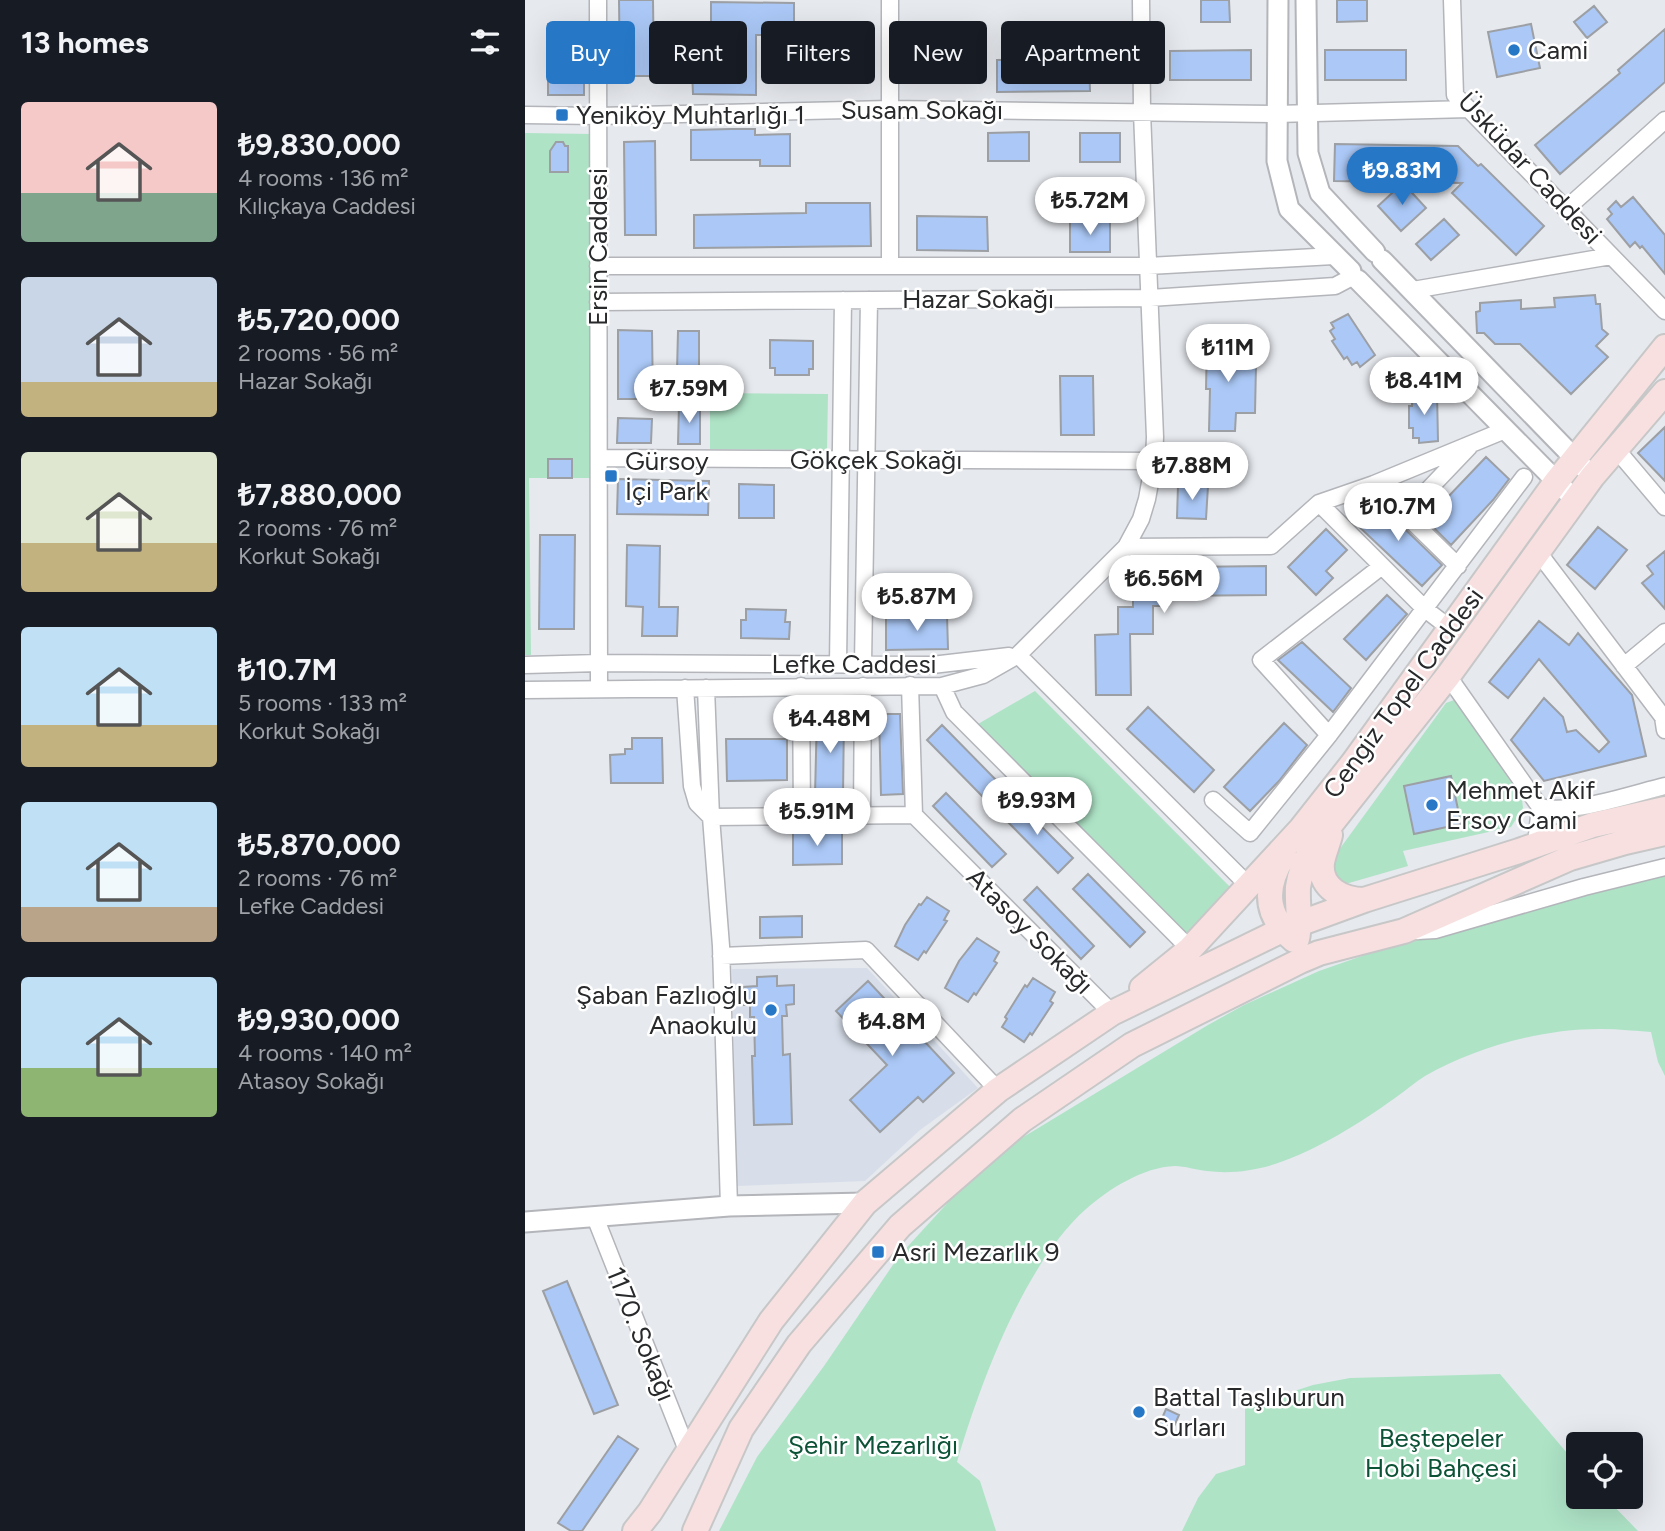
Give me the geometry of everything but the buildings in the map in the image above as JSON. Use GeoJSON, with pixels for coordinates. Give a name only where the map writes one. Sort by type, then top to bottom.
{"type":"FeatureCollection","features":[{"type":"Feature","properties":{"kind":"main road","name":"Cengiz Topel Caddesi"},"geometry":{"type":"LineString","coordinates":[[1112,1013],[1190,949],[1247,884],[1301,829],[1353,763],[1556,482],[1665,347]]}},
{"type":"Feature","properties":{"kind":"main road","name":"Cengiz Topel Caddesi"},"geometry":{"type":"LineString","coordinates":[[1293,932],[1302,869],[1311,849],[1448,676],[1574,500],[1665,392]]}},
{"type":"Feature","properties":{"kind":"main road"},"geometry":{"type":"LineString","coordinates":[[635,1531],[650,1512],[771,1321],[865,1203],[998,1090],[1112,1013],[1364,900],[1593,825],[1665,809]]}},
{"type":"Feature","properties":{"kind":"main road"},"geometry":{"type":"LineString","coordinates":[[1336,818],[1322,862],[1322,872],[1326,882],[1342,897],[1364,900]]}},
{"type":"Feature","properties":{"kind":"main road"},"geometry":{"type":"LineString","coordinates":[[1301,829],[1276,870],[1271,889],[1271,909],[1319,953]]}},
{"type":"Feature","properties":{"kind":"main road"},"geometry":{"type":"LineString","coordinates":[[696,1530],[740,1429],[799,1344],[900,1226],[1022,1119],[1121,1053],[1319,953],[1404,931],[1540,869],[1598,849],[1665,833]]}},
{"type":"Feature","properties":{"kind":"main road"},"geometry":{"type":"LineString","coordinates":[[1284,970],[1293,932]]}},
{"type":"Feature","properties":{"kind":"street","name":"Ersin Caddesi"},"geometry":{"type":"LineString","coordinates":[[598,0],[599,689]]}},
{"type":"Feature","properties":{"kind":"street"},"geometry":{"type":"LineString","coordinates":[[890,0],[890,266]]}},
{"type":"Feature","properties":{"kind":"street"},"geometry":{"type":"LineString","coordinates":[[1141,0],[1142,112],[1154,461],[1144,509],[1126,547],[1018,655],[1247,884]]}},
{"type":"Feature","properties":{"kind":"street"},"geometry":{"type":"LineString","coordinates":[[1278,0],[1277,161],[1289,209],[1574,500]]}},
{"type":"Feature","properties":{"kind":"street"},"geometry":{"type":"LineString","coordinates":[[1306,0],[1308,153],[1319,193],[1576,457],[1592,477]]}},
{"type":"Feature","properties":{"kind":"street","name":"Üsküdar Caddesi"},"geometry":{"type":"LineString","coordinates":[[1452,0],[1455,95],[1665,312]]}},
{"type":"Feature","properties":{"kind":"street","name":"Susam Sokağı"},"geometry":{"type":"LineString","coordinates":[[525,115],[598,116],[890,108],[1276,114],[1469,109]]}},
{"type":"Feature","properties":{"kind":"street"},"geometry":{"type":"LineString","coordinates":[[1566,209],[1665,120]]}},
{"type":"Feature","properties":{"kind":"street","name":"Hazar Sokağı"},"geometry":{"type":"LineString","coordinates":[[598,265],[1148,266],[1334,256]]}},
{"type":"Feature","properties":{"kind":"street"},"geometry":{"type":"LineString","coordinates":[[1354,276],[1364,282],[1374,280],[1382,272],[1378,256]]}},
{"type":"Feature","properties":{"kind":"street"},"geometry":{"type":"LineString","coordinates":[[1413,290],[1611,256]]}},
{"type":"Feature","properties":{"kind":"street","name":"Hazar Sokağı"},"geometry":{"type":"LineString","coordinates":[[598,302],[1150,298],[1335,286],[1354,276]]}},
{"type":"Feature","properties":{"kind":"street"},"geometry":{"type":"LineString","coordinates":[[838,664],[843,300]]}},
{"type":"Feature","properties":{"kind":"street"},"geometry":{"type":"LineString","coordinates":[[863,664],[869,300]]}},
{"type":"Feature","properties":{"kind":"street"},"geometry":{"type":"LineString","coordinates":[[1126,547],[1271,546],[1319,503],[1374,484],[1505,430]]}},
{"type":"Feature","properties":{"kind":"street"},"geometry":{"type":"LineString","coordinates":[[1405,514],[1472,444]]}},
{"type":"Feature","properties":{"kind":"street"},"geometry":{"type":"LineString","coordinates":[[1616,449],[1665,507]]}},
{"type":"Feature","properties":{"kind":"street","name":"Gökçek Sokağı"},"geometry":{"type":"LineString","coordinates":[[599,458],[1154,461]]}},
{"type":"Feature","properties":{"kind":"street"},"geometry":{"type":"LineString","coordinates":[[1213,800],[1250,833],[1329,735],[1524,477]]}},
{"type":"Feature","properties":{"kind":"street"},"geometry":{"type":"LineString","coordinates":[[1374,484],[1458,566]]}},
{"type":"Feature","properties":{"kind":"street"},"geometry":{"type":"LineString","coordinates":[[1319,503],[1425,609],[1451,629]]}},
{"type":"Feature","properties":{"kind":"street"},"geometry":{"type":"LineString","coordinates":[[1538,552],[1664,721]]}},
{"type":"Feature","properties":{"kind":"street"},"geometry":{"type":"LineString","coordinates":[[1329,735],[1261,660],[1382,566]]}},
{"type":"Feature","properties":{"kind":"street"},"geometry":{"type":"LineString","coordinates":[[1624,666],[1665,632]]}},
{"type":"Feature","properties":{"kind":"street","name":"Lefke Caddesi"},"geometry":{"type":"LineString","coordinates":[[525,665],[932,665],[1018,655]]}},
{"type":"Feature","properties":{"kind":"street","name":"Lefke Caddesi"},"geometry":{"type":"LineString","coordinates":[[525,690],[942,686],[983,675],[1018,655]]}},
{"type":"Feature","properties":{"kind":"street"},"geometry":{"type":"LineString","coordinates":[[1448,676],[1540,807],[1536,844]]}},
{"type":"Feature","properties":{"kind":"street"},"geometry":{"type":"LineString","coordinates":[[862,816],[863,685]]}},
{"type":"Feature","properties":{"kind":"street"},"geometry":{"type":"LineString","coordinates":[[685,688],[692,786],[697,803],[711,817],[862,816],[914,815],[910,685]]}},
{"type":"Feature","properties":{"kind":"street"},"geometry":{"type":"LineString","coordinates":[[801,686],[802,816]]}},
{"type":"Feature","properties":{"kind":"street"},"geometry":{"type":"LineString","coordinates":[[942,686],[954,712],[1190,949]]}},
{"type":"Feature","properties":{"kind":"street"},"geometry":{"type":"LineString","coordinates":[[706,688],[711,817],[721,956],[729,1206]]}},
{"type":"Feature","properties":{"kind":"street"},"geometry":{"type":"LineString","coordinates":[[1540,807],[1570,808],[1665,786]]}},
{"type":"Feature","properties":{"kind":"street","name":"Atasoy Sokağı"},"geometry":{"type":"LineString","coordinates":[[914,815],[1112,1013]]}},
{"type":"Feature","properties":{"kind":"street"},"geometry":{"type":"LineString","coordinates":[[1404,931],[1435,930],[1584,887],[1665,867]]}},
{"type":"Feature","properties":{"kind":"street"},"geometry":{"type":"LineString","coordinates":[[721,956],[866,950],[998,1090]]}},
{"type":"Feature","properties":{"kind":"street"},"geometry":{"type":"LineString","coordinates":[[525,1222],[729,1206],[865,1203]]}},
{"type":"Feature","properties":{"kind":"street","name":"1170. Sokağı"},"geometry":{"type":"LineString","coordinates":[[595,1217],[687,1450]]}},
{"type":"Feature","properties":{"kind":"shaded area"},"geometry":{"type":"Polygon","coordinates":[[[867,968],[978,1088],[920,1130],[865,1181],[737,1186],[732,969],[867,968]]]}},
{"type":"Feature","properties":{"kind":"green space"},"geometry":{"type":"Polygon","coordinates":[[[525,133],[592,134],[591,478],[529,478],[531,655],[525,655],[525,133]]]}},
{"type":"Feature","properties":{"kind":"green space"},"geometry":{"type":"Polygon","coordinates":[[[710,393],[828,394],[827,450],[710,449],[710,393]]]}},
{"type":"Feature","properties":{"kind":"green space"},"geometry":{"type":"Polygon","coordinates":[[[1035,691],[1245,902],[1200,947],[978,724],[1035,691]]]}},
{"type":"Feature","properties":{"kind":"green space"},"geometry":{"type":"Polygon","coordinates":[[[1454,700],[1459,703],[1522,799],[1523,808],[1511,827],[1403,851],[1408,866],[1342,885],[1334,878],[1333,860],[1336,854],[1446,703],[1454,700]]]}},
{"type":"Feature","properties":{"kind":"green space","name":"Şehir Mezarlığı"},"geometry":{"type":"Polygon","coordinates":[[[1665,872],[1665,1076],[1658,1062],[1651,1032],[1609,1029],[1534,1036],[1488,1048],[1445,1066],[1421,1078],[1337,1136],[1275,1164],[1232,1172],[1179,1166],[1163,1167],[1127,1180],[1086,1209],[1064,1232],[1043,1261],[1007,1327],[978,1397],[957,1462],[980,1481],[996,1531],[719,1531],[757,1457],[824,1366],[899,1256],[963,1186],[1015,1142],[1208,1025],[1244,1005],[1319,971],[1419,936],[1665,872]]]}},
{"type":"Feature","properties":{"kind":"green space","name":"Beştepeler Hobi Bahçesi"},"geometry":{"type":"Polygon","coordinates":[[[1500,1374],[1566,1452],[1566,1509],[1617,1509],[1638,1531],[1182,1531],[1198,1498],[1216,1474],[1245,1465],[1245,1407],[1313,1385],[1350,1378],[1500,1374]]]}},
{"type":"Feature","properties":{"kind":"place","name":"Cami"},"geometry":{"type":"Point","coordinates":[1514,50]}},
{"type":"Feature","properties":{"kind":"place","name":"Yeniköy Muhtarlığı 1"},"geometry":{"type":"Point","coordinates":[562,115]}},
{"type":"Feature","properties":{"kind":"place","name":"Gürsoy İçi Park"},"geometry":{"type":"Point","coordinates":[611,476]}},
{"type":"Feature","properties":{"kind":"place","name":"Mehmet Akif Ersoy Cami"},"geometry":{"type":"Point","coordinates":[1432,805]}},
{"type":"Feature","properties":{"kind":"place","name":"Şaban Fazlıoğlu Anaokulu"},"geometry":{"type":"Point","coordinates":[771,1010]}},
{"type":"Feature","properties":{"kind":"place","name":"Asri Mezarlık 9"},"geometry":{"type":"Point","coordinates":[878,1252]}},
{"type":"Feature","properties":{"kind":"place","name":"Battal Taşlıburun Surları"},"geometry":{"type":"Point","coordinates":[1139,1412]}}]}
